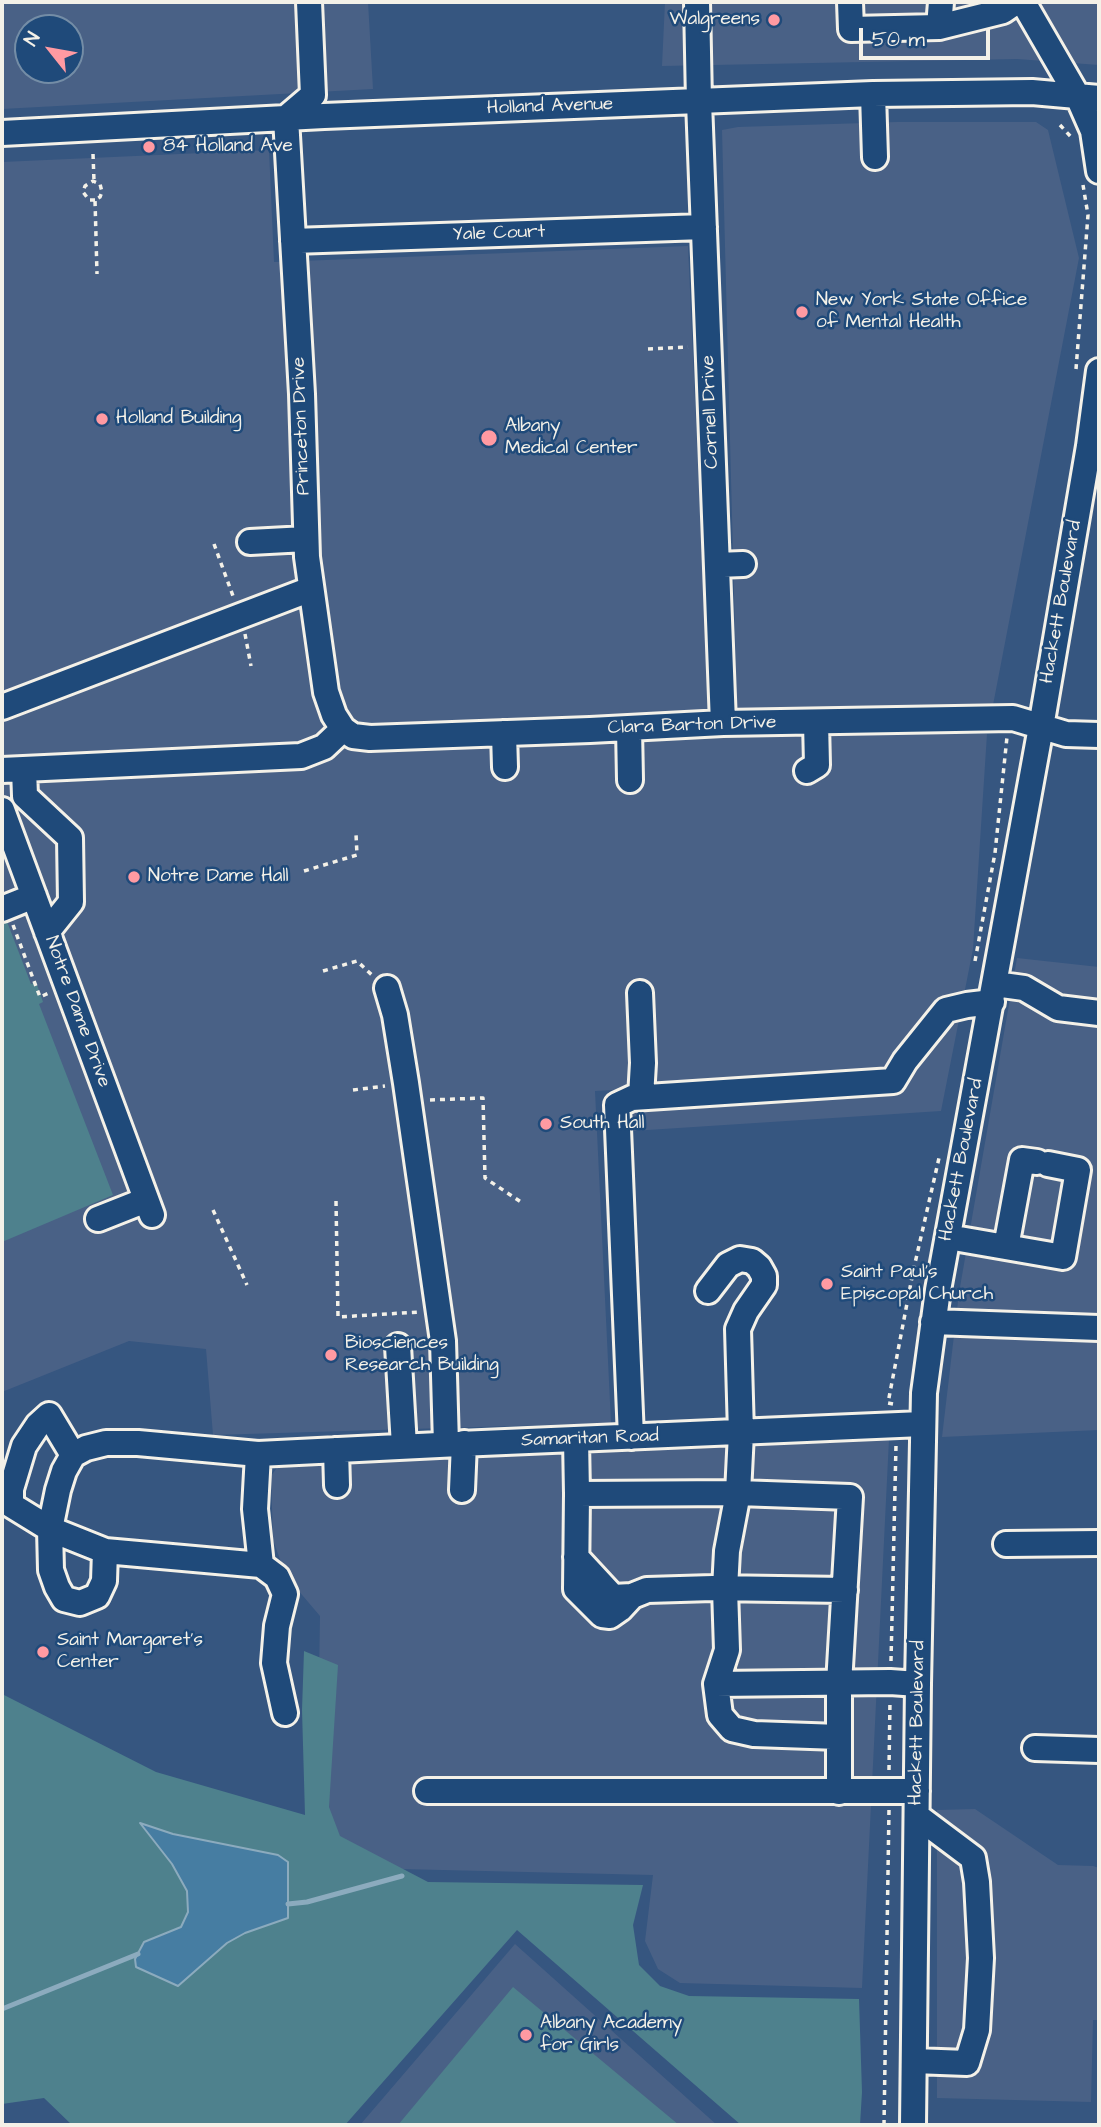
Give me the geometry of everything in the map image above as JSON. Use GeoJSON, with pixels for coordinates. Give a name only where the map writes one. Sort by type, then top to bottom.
{"type":"FeatureCollection","features":[{"type":"Feature","properties":{"kind":"street"},"geometry":{"type":"LineString","coordinates":[[286,118],[313,95],[309,2]]}},
{"type":"Feature","properties":{"kind":"street","name":"Cornell Drive"},"geometry":{"type":"LineString","coordinates":[[697,2],[723,723]]}},
{"type":"Feature","properties":{"kind":"street"},"geometry":{"type":"LineString","coordinates":[[850,2],[851,29],[939,27],[1003,11],[1016,2]]}},
{"type":"Feature","properties":{"kind":"street"},"geometry":{"type":"LineString","coordinates":[[939,27],[941,2]]}},
{"type":"Feature","properties":{"kind":"street"},"geometry":{"type":"LineString","coordinates":[[1023,2],[1088,98],[1099,171]]}},
{"type":"Feature","properties":{"kind":"street","name":"Holland Avenue"},"geometry":{"type":"LineString","coordinates":[[2,133],[286,118],[873,94],[1032,92],[1088,98]]}},
{"type":"Feature","properties":{"kind":"street"},"geometry":{"type":"LineString","coordinates":[[873,94],[876,157]]}},
{"type":"Feature","properties":{"kind":"street","name":"Princeton Drive"},"geometry":{"type":"LineString","coordinates":[[286,118],[306,539],[326,692],[334,715],[343,729]]}},
{"type":"Feature","properties":{"kind":"street","name":"Yale Court"},"geometry":{"type":"LineString","coordinates":[[293,241],[704,227]]}},
{"type":"Feature","properties":{"kind":"street","name":"Hackett Boulevard"},"geometry":{"type":"LineString","coordinates":[[914,2125],[923,1393],[948,1237],[1094,446],[1099,371]]}},
{"type":"Feature","properties":{"kind":"street"},"geometry":{"type":"LineString","coordinates":[[250,542],[306,539]]}},
{"type":"Feature","properties":{"kind":"street"},"geometry":{"type":"LineString","coordinates":[[717,565],[743,564]]}},
{"type":"Feature","properties":{"kind":"street"},"geometry":{"type":"LineString","coordinates":[[2,706],[312,589]]}},
{"type":"Feature","properties":{"kind":"street","name":"Clara Barton Drive"},"geometry":{"type":"LineString","coordinates":[[343,729],[353,736],[370,738],[723,723],[1013,718],[1066,734],[1099,736]]}},
{"type":"Feature","properties":{"kind":"street"},"geometry":{"type":"LineString","coordinates":[[807,771],[817,765],[816,722]]}},
{"type":"Feature","properties":{"kind":"street"},"geometry":{"type":"LineString","coordinates":[[629,728],[631,780]]}},
{"type":"Feature","properties":{"kind":"street"},"geometry":{"type":"LineString","coordinates":[[47,932],[71,902],[70,838],[25,796],[13,770],[301,756],[324,747],[343,729]]}},
{"type":"Feature","properties":{"kind":"street"},"geometry":{"type":"LineString","coordinates":[[504,733],[505,767]]}},
{"type":"Feature","properties":{"kind":"street","name":"Notre Dame Drive"},"geometry":{"type":"LineString","coordinates":[[3,816],[149,1207],[98,1219]]}},
{"type":"Feature","properties":{"kind":"street"},"geometry":{"type":"LineString","coordinates":[[4,908],[34,896]]}},
{"type":"Feature","properties":{"kind":"street"},"geometry":{"type":"LineString","coordinates":[[387,988],[395,1015],[406,1083],[463,1490]]}},
{"type":"Feature","properties":{"kind":"street"},"geometry":{"type":"LineString","coordinates":[[631,1437],[617,1104],[641,1097],[893,1081],[905,1061],[946,1010],[993,993],[1024,988],[1058,1007],[1099,1013]]}},
{"type":"Feature","properties":{"kind":"street"},"geometry":{"type":"LineString","coordinates":[[640,992],[643,1062],[641,1097]]}},
{"type":"Feature","properties":{"kind":"street"},"geometry":{"type":"LineString","coordinates":[[948,1237],[1006,1247],[1063,1256],[1078,1170],[1022,1160],[1006,1247]]}},
{"type":"Feature","properties":{"kind":"street"},"geometry":{"type":"LineString","coordinates":[[708,1291],[728,1265],[740,1259],[752,1261],[764,1276],[764,1285],[746,1311],[738,1329],[741,1433],[738,1493],[727,1551],[727,1650],[716,1684],[720,1715],[732,1728],[754,1734],[839,1737]]}},
{"type":"Feature","properties":{"kind":"street"},"geometry":{"type":"LineString","coordinates":[[933,1322],[1099,1328]]}},
{"type":"Feature","properties":{"kind":"street"},"geometry":{"type":"LineString","coordinates":[[398,1346],[404,1446]]}},
{"type":"Feature","properties":{"kind":"street"},"geometry":{"type":"LineString","coordinates":[[105,1551],[104,1581],[97,1596],[79,1603],[64,1599],[51,1570],[50,1529],[61,1480],[73,1455],[49,1415],[38,1425],[24,1446],[11,1489],[11,1505],[50,1529],[105,1551],[261,1566],[277,1577],[285,1594],[277,1626],[274,1663],[285,1713]]}},
{"type":"Feature","properties":{"kind":"street","name":"Samaritan Road"},"geometry":{"type":"LineString","coordinates":[[73,1455],[86,1448],[106,1443],[138,1443],[258,1454],[922,1424]]}},
{"type":"Feature","properties":{"kind":"street"},"geometry":{"type":"LineString","coordinates":[[576,1439],[576,1589],[602,1615],[610,1616],[632,1596],[648,1590],[845,1590]]}},
{"type":"Feature","properties":{"kind":"street"},"geometry":{"type":"LineString","coordinates":[[336,1450],[337,1485]]}},
{"type":"Feature","properties":{"kind":"street"},"geometry":{"type":"LineString","coordinates":[[258,1454],[255,1509],[261,1566]]}},
{"type":"Feature","properties":{"kind":"street"},"geometry":{"type":"LineString","coordinates":[[577,1494],[738,1493],[850,1497],[839,1684],[839,1792]]}},
{"type":"Feature","properties":{"kind":"street"},"geometry":{"type":"LineString","coordinates":[[1006,1544],[1099,1543]]}},
{"type":"Feature","properties":{"kind":"street"},"geometry":{"type":"LineString","coordinates":[[716,1684],[918,1684]]}},
{"type":"Feature","properties":{"kind":"street"},"geometry":{"type":"LineString","coordinates":[[1035,1748],[1099,1750]]}},
{"type":"Feature","properties":{"kind":"street"},"geometry":{"type":"LineString","coordinates":[[427,1791],[839,1792],[917,1803],[973,1858],[981,1958],[977,2030],[967,2063],[914,2062]]}},
{"type":"Feature","properties":{"kind":"path"},"geometry":{"type":"LineString","coordinates":[[93,153],[94,181]]}},
{"type":"Feature","properties":{"kind":"path"},"geometry":{"type":"LineString","coordinates":[[94,181],[100,184],[103,192],[95,200],[89,200],[83,192],[87,184],[94,181]]}},
{"type":"Feature","properties":{"kind":"path"},"geometry":{"type":"LineString","coordinates":[[95,200],[97,274]]}},
{"type":"Feature","properties":{"kind":"path"},"geometry":{"type":"LineString","coordinates":[[648,349],[709,346]]}},
{"type":"Feature","properties":{"kind":"path"},"geometry":{"type":"LineString","coordinates":[[304,871],[357,855],[356,834]]}},
{"type":"Feature","properties":{"kind":"path"},"geometry":{"type":"LineString","coordinates":[[4,908],[40,997],[67,986]]}},
{"type":"Feature","properties":{"kind":"path"},"geometry":{"type":"LineString","coordinates":[[323,971],[357,961],[387,988]]}},
{"type":"Feature","properties":{"kind":"path"},"geometry":{"type":"LineString","coordinates":[[353,1090],[406,1083],[431,1100],[482,1098],[485,1178],[524,1205]]}},
{"type":"Feature","properties":{"kind":"path"},"geometry":{"type":"LineString","coordinates":[[336,1201],[338,1317],[438,1310]]}},
{"type":"Feature","properties":{"kind":"path"},"geometry":{"type":"LineString","coordinates":[[213,1210],[247,1285]]}},
{"type":"Feature","properties":{"kind":"shaded area"},"geometry":{"type":"Polygon","coordinates":[[[2,2],[368,2],[373,89],[2,109],[2,2]]]}},
{"type":"Feature","properties":{"kind":"shaded area"},"geometry":{"type":"Polygon","coordinates":[[[665,2],[1099,2],[1099,65],[1017,59],[662,66],[665,2]]]}},
{"type":"Feature","properties":{"kind":"shaded area"},"geometry":{"type":"Polygon","coordinates":[[[897,122],[1036,122],[1048,130],[1079,258],[993,705],[737,710],[722,130],[738,127],[897,122]]]}},
{"type":"Feature","properties":{"kind":"shaded area"},"geometry":{"type":"Polygon","coordinates":[[[269,150],[274,262],[688,246],[710,733],[987,734],[973,949],[941,1111],[632,1131],[630,1089],[595,1091],[611,1423],[213,1435],[206,1349],[129,1341],[2,1392],[2,162],[269,150]]]}},
{"type":"Feature","properties":{"kind":"shaded area"},"geometry":{"type":"Polygon","coordinates":[[[1017,958],[1099,967],[1099,1430],[942,1437],[959,1293],[1017,958]]]}},
{"type":"Feature","properties":{"kind":"shaded area"},"geometry":{"type":"Polygon","coordinates":[[[889,1439],[862,1988],[680,1983],[658,1969],[645,1941],[653,1875],[316,1867],[320,1616],[286,1576],[273,1540],[271,1476],[281,1462],[889,1439]]]}},
{"type":"Feature","properties":{"kind":"shaded area"},"geometry":{"type":"Polygon","coordinates":[[[975,1809],[1058,1865],[1099,1868],[1099,2020],[1093,2020],[1091,2102],[937,2098],[937,1810],[975,1809]]]}},
{"type":"Feature","properties":{"kind":"shaded area"},"geometry":{"type":"Polygon","coordinates":[[[140,1823],[173,1834],[278,1855],[288,1862],[288,1918],[245,1933],[227,1943],[178,1986],[136,1967],[135,1959],[144,1942],[181,1927],[188,1912],[187,1891],[172,1864],[140,1823]]]}},
{"type":"Feature","properties":{"kind":"shaded area","name":"Albany Academy for Girls"},"geometry":{"type":"Polygon","coordinates":[[[515,1944],[717,2125],[360,2125],[515,1944]]]}},
{"type":"Feature","properties":{"kind":"green space"},"geometry":{"type":"Polygon","coordinates":[[[6,919],[31,984],[36,982],[43,1002],[39,1004],[113,1195],[2,1242],[2,921],[6,919]]]}},
{"type":"Feature","properties":{"kind":"green space"},"geometry":{"type":"Polygon","coordinates":[[[304,1651],[338,1665],[329,1807],[340,1836],[428,1882],[643,1885],[633,1925],[639,1965],[660,1986],[689,1996],[859,1999],[862,2092],[860,2125],[741,2125],[517,1930],[345,2125],[72,2125],[44,2098],[2,2104],[2,1694],[156,1772],[305,1815],[302,1710],[304,1651]]]}},
{"type":"Feature","properties":{"kind":"green space","name":"Albany Academy for Girls"},"geometry":{"type":"Polygon","coordinates":[[[513,1987],[679,2125],[398,2125],[513,1987]]]}},
{"type":"Feature","properties":{"kind":"waterway"},"geometry":{"type":"LineString","coordinates":[[288,1904],[307,1902],[402,1876]]}},
{"type":"Feature","properties":{"kind":"waterway"},"geometry":{"type":"LineString","coordinates":[[2,2009],[138,1954]]}},
{"type":"Feature","properties":{"kind":"place","name":"Walgreens"},"geometry":{"type":"Point","coordinates":[774,20]}},
{"type":"Feature","properties":{"kind":"place","name":"84 Holland Ave"},"geometry":{"type":"Point","coordinates":[149,147]}},
{"type":"Feature","properties":{"kind":"place","name":"New York State Office of Mental Health"},"geometry":{"type":"Point","coordinates":[802,312]}},
{"type":"Feature","properties":{"kind":"place","name":"Holland Building"},"geometry":{"type":"Point","coordinates":[102,419]}},
{"type":"Feature","properties":{"kind":"place","name":"Albany Medical Center"},"geometry":{"type":"Point","coordinates":[489,438]}},
{"type":"Feature","properties":{"kind":"place","name":"Notre Dame Hall"},"geometry":{"type":"Point","coordinates":[134,877]}},
{"type":"Feature","properties":{"kind":"place","name":"South Hall"},"geometry":{"type":"Point","coordinates":[546,1124]}},
{"type":"Feature","properties":{"kind":"place","name":"Saint Paul's Episcopal Church"},"geometry":{"type":"Point","coordinates":[827,1284]}},
{"type":"Feature","properties":{"kind":"place","name":"Biosciences Research Building"},"geometry":{"type":"Point","coordinates":[331,1355]}},
{"type":"Feature","properties":{"kind":"place","name":"Saint Margaret's Center"},"geometry":{"type":"Point","coordinates":[43,1652]}},
{"type":"Feature","properties":{"kind":"place","name":"Albany Academy for Girls"},"geometry":{"type":"Point","coordinates":[526,2035]}}]}
